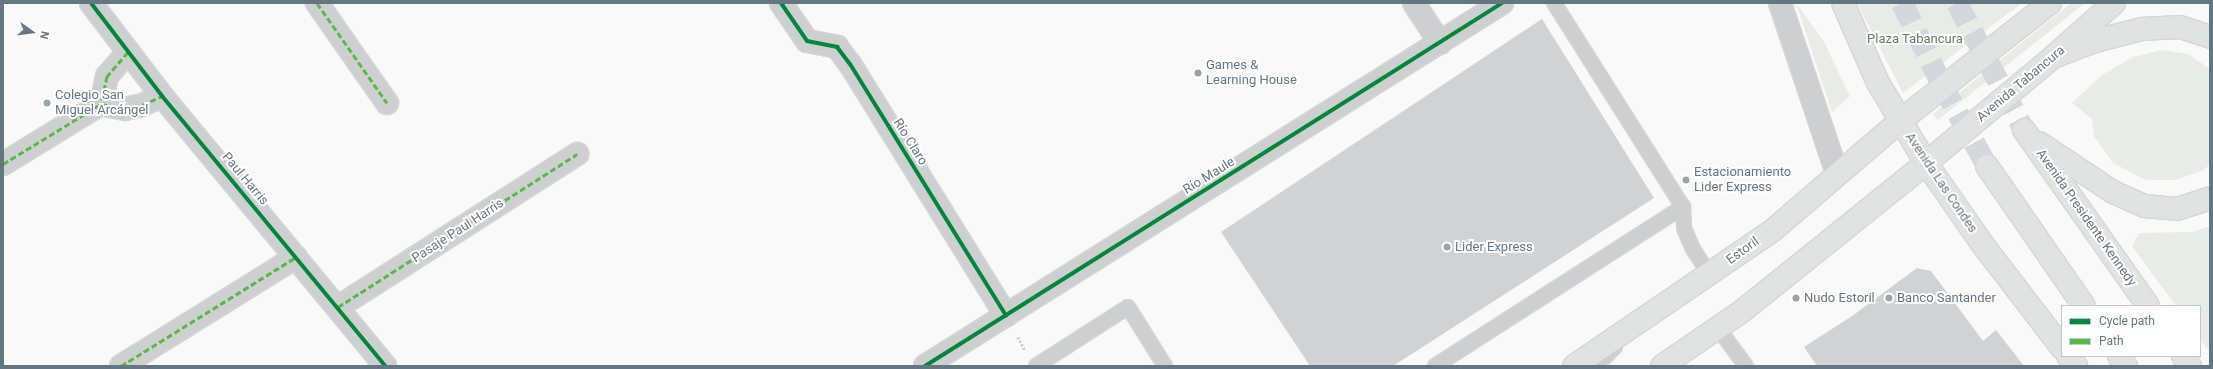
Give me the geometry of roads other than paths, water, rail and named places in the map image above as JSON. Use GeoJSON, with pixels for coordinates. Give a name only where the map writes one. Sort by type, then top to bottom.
{"type":"FeatureCollection","features":[{"type":"Feature","properties":{"kind":"main road","name":"Avenida Las Condes"},"geometry":{"type":"LineString","coordinates":[[1843,3],[1877,81],[1926,163],[1983,246],[2061,347]]}},
{"type":"Feature","properties":{"kind":"main road"},"geometry":{"type":"LineString","coordinates":[[1900,121],[2050,3]]}},
{"type":"Feature","properties":{"kind":"main road","name":"Avenida Tabancura"},"geometry":{"type":"LineString","coordinates":[[1926,163],[2053,57],[2114,3]]}},
{"type":"Feature","properties":{"kind":"main road"},"geometry":{"type":"LineString","coordinates":[[2053,57],[2095,41],[2142,29],[2180,27],[2210,37]]}},
{"type":"Feature","properties":{"kind":"main road","name":"Estoril"},"geometry":{"type":"LineString","coordinates":[[1574,366],[1710,275],[1772,230],[1837,173],[1900,121]]}},
{"type":"Feature","properties":{"kind":"main road","name":"Avenida Presidente Kennedy"},"geometry":{"type":"LineString","coordinates":[[2147,305],[2026,132],[2084,174],[2128,200],[2155,208],[2177,209],[2210,198]]}},
{"type":"Feature","properties":{"kind":"main road"},"geometry":{"type":"LineString","coordinates":[[1662,366],[1718,328],[1926,163]]}},
{"type":"Feature","properties":{"kind":"main road"},"geometry":{"type":"LineString","coordinates":[[1987,166],[2083,305]]}},
{"type":"Feature","properties":{"kind":"main road"},"geometry":{"type":"LineString","coordinates":[[2069,357],[2076,366]]}},
{"type":"Feature","properties":{"kind":"main road"},"geometry":{"type":"LineString","coordinates":[[2120,357],[2126,366]]}},
{"type":"Feature","properties":{"kind":"main road"},"geometry":{"type":"LineString","coordinates":[[2184,357],[2190,366]]}},
{"type":"Feature","properties":{"kind":"street","name":"Paul Harris"},"geometry":{"type":"LineString","coordinates":[[92,3],[162,96],[338,307],[385,366]]}},
{"type":"Feature","properties":{"kind":"street"},"geometry":{"type":"LineString","coordinates":[[317,3],[387,102]]}},
{"type":"Feature","properties":{"kind":"street","name":"Río Claro"},"geometry":{"type":"LineString","coordinates":[[781,3],[806,41],[818,44],[830,44],[837,47],[846,58],[1006,316]]}},
{"type":"Feature","properties":{"kind":"street"},"geometry":{"type":"LineString","coordinates":[[1414,3],[1440,43]]}},
{"type":"Feature","properties":{"kind":"street","name":"Río Maule"},"geometry":{"type":"LineString","coordinates":[[925,366],[1502,3]]}},
{"type":"Feature","properties":{"kind":"street"},"geometry":{"type":"LineString","coordinates":[[1780,3],[1837,173]]}},
{"type":"Feature","properties":{"kind":"street"},"geometry":{"type":"LineString","coordinates":[[101,104],[106,76],[128,52]]}},
{"type":"Feature","properties":{"kind":"street"},"geometry":{"type":"LineString","coordinates":[[3,164],[101,104],[125,110],[142,105],[162,96]]}},
{"type":"Feature","properties":{"kind":"street","name":"Pasaje Paul Harris"},"geometry":{"type":"LineString","coordinates":[[338,307],[577,154]]}},
{"type":"Feature","properties":{"kind":"street"},"geometry":{"type":"LineString","coordinates":[[121,366],[296,257]]}},
{"type":"Feature","properties":{"kind":"lane"},"geometry":{"type":"LineString","coordinates":[[1554,3],[1683,208],[1684,228],[1693,249],[1710,275]]}},
{"type":"Feature","properties":{"kind":"lane"},"geometry":{"type":"LineString","coordinates":[[1435,366],[1683,208]]}},
{"type":"Feature","properties":{"kind":"lane"},"geometry":{"type":"LineString","coordinates":[[1036,366],[1128,307],[1165,366]]}},
{"type":"Feature","properties":{"kind":"lane"},"geometry":{"type":"LineString","coordinates":[[1596,366],[1643,321]]}},
{"type":"Feature","properties":{"kind":"lane"},"geometry":{"type":"LineString","coordinates":[[1718,328],[1746,366]]}},
{"type":"Feature","properties":{"kind":"tunnel"},"geometry":{"type":"LineString","coordinates":[[1902,3],[1942,85],[1987,166]]}},
{"type":"Feature","properties":{"kind":"tunnel"},"geometry":{"type":"LineString","coordinates":[[1957,3],[2024,130]]}},
{"type":"Feature","properties":{"kind":"place","name":"Games & Learning House"},"geometry":{"type":"Point","coordinates":[1198,73]}},
{"type":"Feature","properties":{"kind":"place","name":"Colegio San Miguel Arcángel"},"geometry":{"type":"Point","coordinates":[47,103]}},
{"type":"Feature","properties":{"kind":"place","name":"Estacionamiento Lider Express"},"geometry":{"type":"Point","coordinates":[1686,180]}},
{"type":"Feature","properties":{"kind":"place","name":"Lider Express"},"geometry":{"type":"Point","coordinates":[1447,247]}},
{"type":"Feature","properties":{"kind":"place","name":"Nudo Estoril"},"geometry":{"type":"Point","coordinates":[1796,298]}},
{"type":"Feature","properties":{"kind":"place","name":"Banco Santander"},"geometry":{"type":"Point","coordinates":[1889,298]}},
{"type":"Feature","properties":{"kind":"park label","name":"Plaza Tabancura"},"geometry":{"type":"Point","coordinates":[1915,39]}}]}
